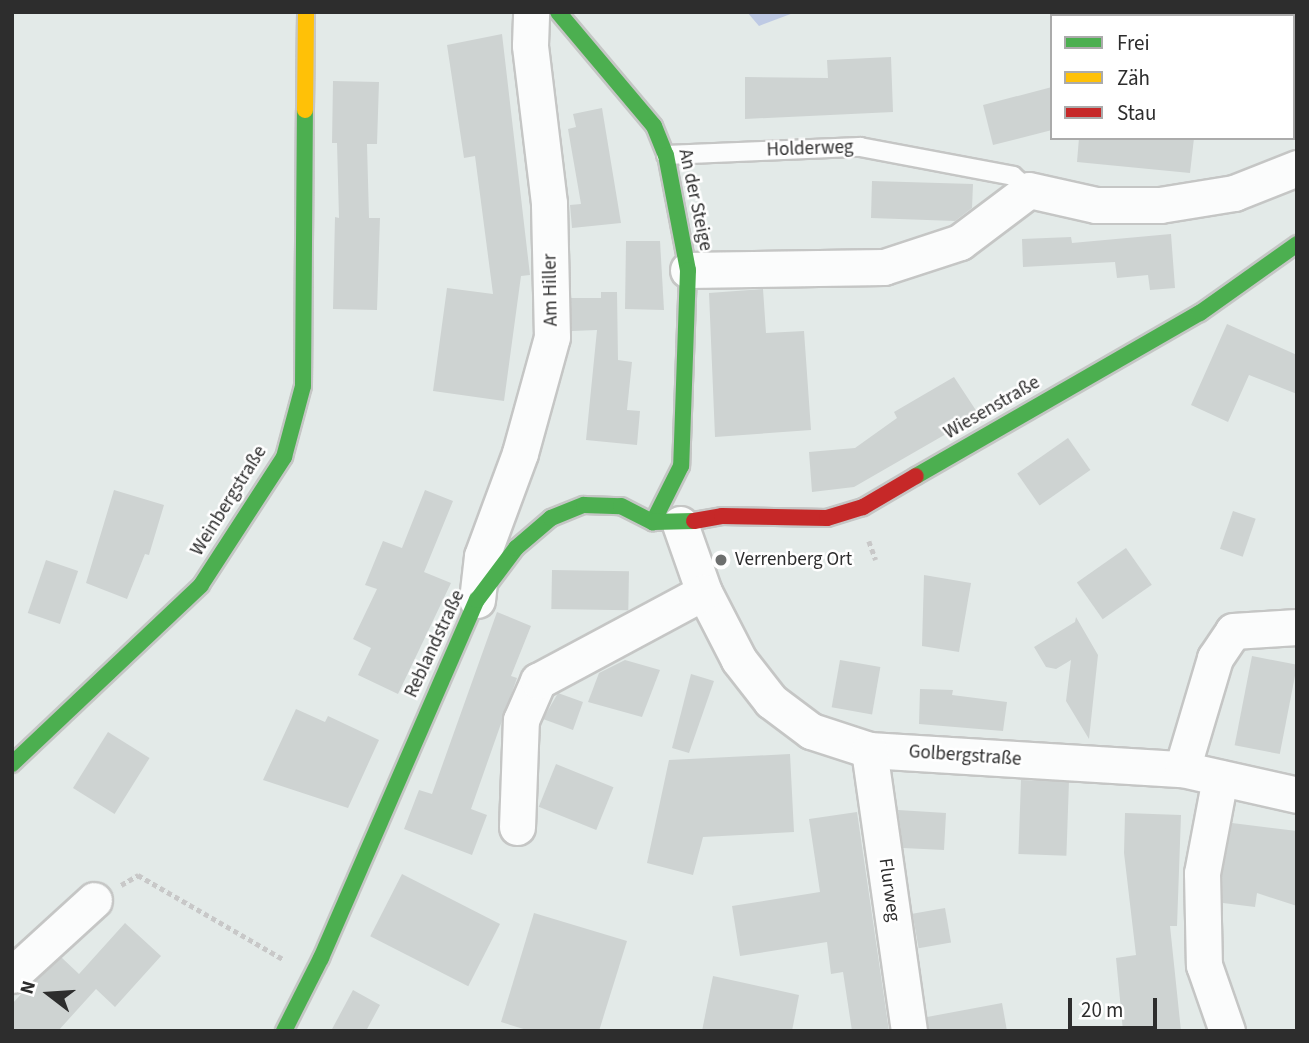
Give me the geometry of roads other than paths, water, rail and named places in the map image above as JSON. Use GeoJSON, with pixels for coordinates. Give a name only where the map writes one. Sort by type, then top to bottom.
{"type":"FeatureCollection","features":[{"type":"Feature","properties":{"kind":"street","name":"Weinbergstraße"},"geometry":{"type":"LineString","coordinates":[[12,764],[201,585],[284,457],[303,386],[306,12]]}},
{"type":"Feature","properties":{"kind":"street","name":"Am Hiller"},"geometry":{"type":"LineString","coordinates":[[477,600],[482,556],[520,453],[552,337],[549,203],[530,45],[531,12]]}},
{"type":"Feature","properties":{"kind":"street","name":"An der Steige"},"geometry":{"type":"LineString","coordinates":[[558,12],[654,126],[666,155],[688,270],[681,466],[667,523]]}},
{"type":"Feature","properties":{"kind":"street","name":"Holderweg"},"geometry":{"type":"LineString","coordinates":[[1029,190],[1096,205],[1160,205],[1234,193],[1297,168]]}},
{"type":"Feature","properties":{"kind":"street"},"geometry":{"type":"LineString","coordinates":[[688,270],[884,267],[960,242],[1029,190]]}},
{"type":"Feature","properties":{"kind":"street","name":"Wiesenstraße"},"geometry":{"type":"LineString","coordinates":[[667,523],[722,516],[827,518],[863,507],[1200,313],[1297,244]]}},
{"type":"Feature","properties":{"kind":"street","name":"Reblandstraße"},"geometry":{"type":"LineString","coordinates":[[284,1031],[321,958],[477,600],[516,548],[551,518],[584,505],[621,506],[667,523]]}},
{"type":"Feature","properties":{"kind":"street","name":"Golbergstraße"},"geometry":{"type":"LineString","coordinates":[[667,523],[739,660],[771,701],[811,731],[869,750],[1182,769],[1297,794]]}},
{"type":"Feature","properties":{"kind":"street"},"geometry":{"type":"LineString","coordinates":[[517,827],[521,720],[538,681],[704,592]]}},
{"type":"Feature","properties":{"kind":"street"},"geometry":{"type":"LineString","coordinates":[[1182,769],[1215,658],[1233,631],[1297,627]]}},
{"type":"Feature","properties":{"kind":"street","name":"Flurweg"},"geometry":{"type":"LineString","coordinates":[[869,750],[909,1031]]}},
{"type":"Feature","properties":{"kind":"street"},"geometry":{"type":"LineString","coordinates":[[1220,778],[1202,873],[1204,965],[1227,1031]]}},
{"type":"Feature","properties":{"kind":"street"},"geometry":{"type":"LineString","coordinates":[[12,975],[94,900]]}},
{"type":"Feature","properties":{"kind":"lane","name":"Holderweg"},"geometry":{"type":"LineString","coordinates":[[666,155],[860,147],[1013,176],[1029,190]]}},
{"type":"Feature","properties":{"kind":"place","name":"Verrenberg Ort"},"geometry":{"type":"Point","coordinates":[721,560]}}]}
